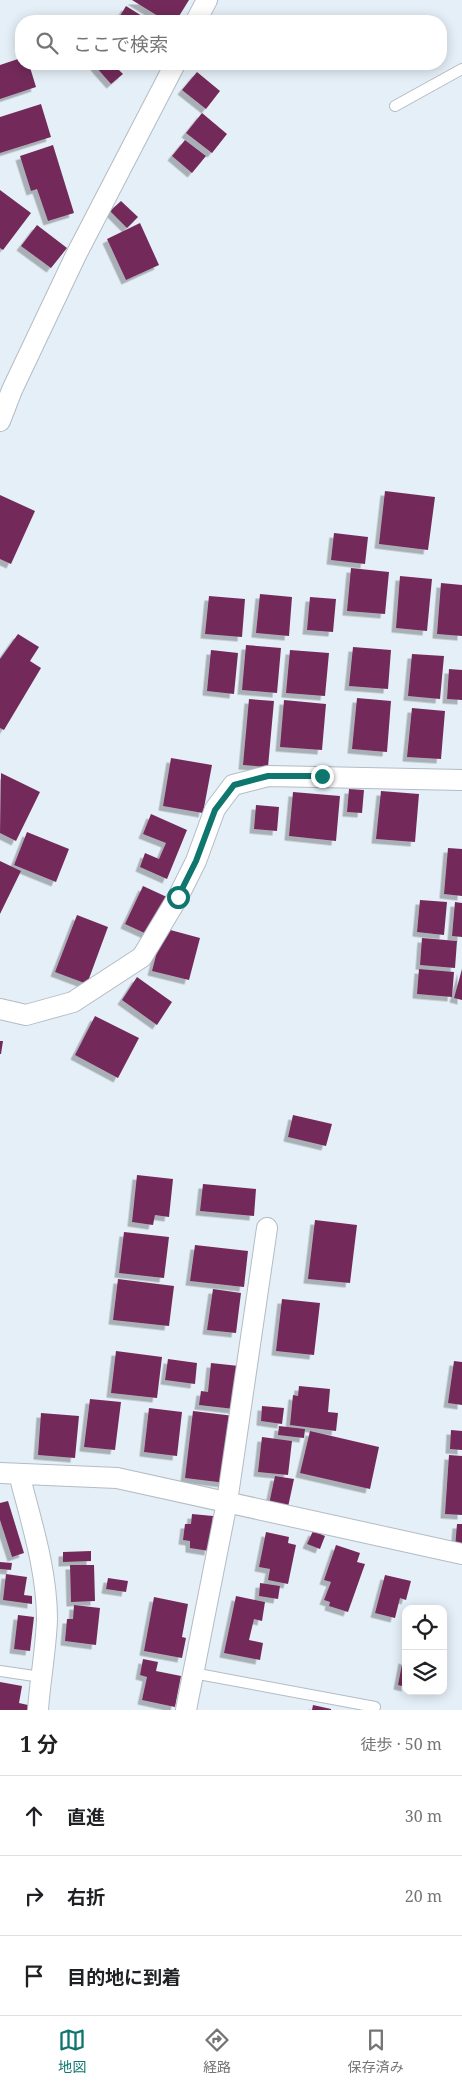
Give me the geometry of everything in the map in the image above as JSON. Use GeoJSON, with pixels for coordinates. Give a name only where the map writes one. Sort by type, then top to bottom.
{"type":"FeatureCollection","features":[{"type":"Feature","properties":{"kind":"street"},"geometry":{"type":"LineString","coordinates":[[199,15],[206,0]]}},
{"type":"Feature","properties":{"kind":"street"},"geometry":{"type":"LineString","coordinates":[[0,421],[12,390],[72,264],[172,70]]}},
{"type":"Feature","properties":{"kind":"street"},"geometry":{"type":"LineString","coordinates":[[0,1009],[26,1015],[73,1002],[142,957],[178,897],[196,861],[215,810],[234,785],[268,776],[462,780]]}},
{"type":"Feature","properties":{"kind":"street"},"geometry":{"type":"LineString","coordinates":[[186,1710],[227,1502],[267,1228]]}},
{"type":"Feature","properties":{"kind":"street"},"geometry":{"type":"LineString","coordinates":[[38,1710],[47,1617],[40,1555],[10,1473],[117,1478],[462,1554]]}},
{"type":"Feature","properties":{"kind":"lane"},"geometry":{"type":"LineString","coordinates":[[394,106],[462,69]]}},
{"type":"Feature","properties":{"kind":"lane"},"geometry":{"type":"LineString","coordinates":[[0,1671],[41,1677]]}},
{"type":"Feature","properties":{"kind":"lane"},"geometry":{"type":"LineString","coordinates":[[193,1673],[375,1707]]}},
{"type":"Feature","properties":{"kind":"building"},"geometry":{"type":"Polygon","coordinates":[[[132,0],[189,0],[180,15],[156,15],[132,0]]]}},
{"type":"Feature","properties":{"kind":"building"},"geometry":{"type":"Polygon","coordinates":[[[126,6],[140,15],[121,15],[126,6]]]}},
{"type":"Feature","properties":{"kind":"building"},"geometry":{"type":"Polygon","coordinates":[[[15,60],[15,70],[31,70],[36,87],[0,99],[0,65],[15,60]]]}},
{"type":"Feature","properties":{"kind":"building"},"geometry":{"type":"Polygon","coordinates":[[[99,70],[119,70],[123,74],[111,84],[99,70]]]}},
{"type":"Feature","properties":{"kind":"building"},"geometry":{"type":"Polygon","coordinates":[[[197,72],[220,91],[206,109],[182,90],[197,72]]]}},
{"type":"Feature","properties":{"kind":"building"},"geometry":{"type":"Polygon","coordinates":[[[41,104],[51,137],[0,153],[0,117],[41,104]]]}},
{"type":"Feature","properties":{"kind":"building"},"geometry":{"type":"Polygon","coordinates":[[[202,113],[227,134],[212,153],[186,133],[202,113]]]}},
{"type":"Feature","properties":{"kind":"building"},"geometry":{"type":"Polygon","coordinates":[[[185,140],[206,156],[192,173],[172,156],[185,140]]]}},
{"type":"Feature","properties":{"kind":"building"},"geometry":{"type":"Polygon","coordinates":[[[53,145],[74,213],[48,221],[37,189],[31,191],[20,156],[53,145]]]}},
{"type":"Feature","properties":{"kind":"building"},"geometry":{"type":"Polygon","coordinates":[[[0,190],[31,213],[3,250],[0,248],[0,190]]]}},
{"type":"Feature","properties":{"kind":"building"},"geometry":{"type":"Polygon","coordinates":[[[121,201],[138,217],[127,228],[110,211],[121,201]]]}},
{"type":"Feature","properties":{"kind":"building"},"geometry":{"type":"Polygon","coordinates":[[[140,223],[159,265],[126,280],[107,239],[140,223]]]}},
{"type":"Feature","properties":{"kind":"building"},"geometry":{"type":"Polygon","coordinates":[[[37,225],[67,248],[51,268],[21,246],[37,225]]]}},
{"type":"Feature","properties":{"kind":"building"},"geometry":{"type":"Polygon","coordinates":[[[385,491],[435,497],[428,550],[379,544],[385,491]]]}},
{"type":"Feature","properties":{"kind":"building"},"geometry":{"type":"Polygon","coordinates":[[[0,495],[35,511],[11,564],[0,559],[0,495]]]}},
{"type":"Feature","properties":{"kind":"building"},"geometry":{"type":"Polygon","coordinates":[[[334,533],[368,537],[365,564],[331,560],[334,533]]]}},
{"type":"Feature","properties":{"kind":"building"},"geometry":{"type":"Polygon","coordinates":[[[351,568],[389,572],[385,614],[347,611],[351,568]]]}},
{"type":"Feature","properties":{"kind":"building"},"geometry":{"type":"Polygon","coordinates":[[[400,576],[432,579],[427,631],[396,628],[400,576]]]}},
{"type":"Feature","properties":{"kind":"building"},"geometry":{"type":"Polygon","coordinates":[[[441,583],[462,585],[462,636],[437,634],[441,583]]]}},
{"type":"Feature","properties":{"kind":"building"},"geometry":{"type":"Polygon","coordinates":[[[260,594],[292,597],[289,636],[256,633],[260,594]]]}},
{"type":"Feature","properties":{"kind":"building"},"geometry":{"type":"Polygon","coordinates":[[[209,596],[245,599],[242,637],[205,634],[209,596]]]}},
{"type":"Feature","properties":{"kind":"building"},"geometry":{"type":"Polygon","coordinates":[[[310,597],[336,599],[333,632],[307,630],[310,597]]]}},
{"type":"Feature","properties":{"kind":"building"},"geometry":{"type":"Polygon","coordinates":[[[18,634],[39,647],[30,661],[41,668],[4,730],[0,728],[0,659],[18,634]]]}},
{"type":"Feature","properties":{"kind":"building"},"geometry":{"type":"Polygon","coordinates":[[[246,645],[281,648],[277,693],[242,690],[246,645]]]}},
{"type":"Feature","properties":{"kind":"building"},"geometry":{"type":"Polygon","coordinates":[[[353,647],[391,650],[388,689],[349,686],[353,647]]]}},
{"type":"Feature","properties":{"kind":"building"},"geometry":{"type":"Polygon","coordinates":[[[211,650],[238,653],[234,694],[207,691],[211,650]]]}},
{"type":"Feature","properties":{"kind":"building"},"geometry":{"type":"Polygon","coordinates":[[[290,650],[329,653],[325,696],[286,693],[290,650]]]}},
{"type":"Feature","properties":{"kind":"building"},"geometry":{"type":"Polygon","coordinates":[[[412,654],[444,656],[440,699],[408,696],[412,654]]]}},
{"type":"Feature","properties":{"kind":"building"},"geometry":{"type":"Polygon","coordinates":[[[449,669],[462,670],[462,700],[447,699],[449,669]]]}},
{"type":"Feature","properties":{"kind":"building"},"geometry":{"type":"Polygon","coordinates":[[[357,698],[391,701],[387,752],[352,749],[357,698]]]}},
{"type":"Feature","properties":{"kind":"building"},"geometry":{"type":"Polygon","coordinates":[[[249,699],[274,701],[268,767],[243,765],[249,699]]]}},
{"type":"Feature","properties":{"kind":"building"},"geometry":{"type":"Polygon","coordinates":[[[284,700],[326,704],[322,750],[280,747],[284,700]]]}},
{"type":"Feature","properties":{"kind":"building"},"geometry":{"type":"Polygon","coordinates":[[[412,708],[445,711],[441,759],[407,757],[412,708]]]}},
{"type":"Feature","properties":{"kind":"building"},"geometry":{"type":"Polygon","coordinates":[[[171,758],[212,765],[203,813],[163,806],[171,758]]]}},
{"type":"Feature","properties":{"kind":"building"},"geometry":{"type":"Polygon","coordinates":[[[1,773],[40,792],[16,841],[0,833],[1,773]]]}},
{"type":"Feature","properties":{"kind":"building"},"geometry":{"type":"Polygon","coordinates":[[[349,789],[364,790],[362,813],[347,812],[349,789]]]}},
{"type":"Feature","properties":{"kind":"building"},"geometry":{"type":"Polygon","coordinates":[[[381,791],[419,794],[415,842],[376,839],[381,791]]]}},
{"type":"Feature","properties":{"kind":"building"},"geometry":{"type":"Polygon","coordinates":[[[293,792],[340,796],[336,841],[289,836],[293,792]]]}},
{"type":"Feature","properties":{"kind":"building"},"geometry":{"type":"Polygon","coordinates":[[[256,805],[279,807],[277,831],[254,829],[256,805]]]}},
{"type":"Feature","properties":{"kind":"building"},"geometry":{"type":"Polygon","coordinates":[[[151,814],[187,830],[167,879],[140,867],[145,853],[159,859],[166,843],[143,834],[151,814]]]}},
{"type":"Feature","properties":{"kind":"building"},"geometry":{"type":"Polygon","coordinates":[[[27,832],[69,849],[56,882],[14,865],[27,832]]]}},
{"type":"Feature","properties":{"kind":"building"},"geometry":{"type":"Polygon","coordinates":[[[448,848],[462,849],[462,896],[444,894],[448,848]]]}},
{"type":"Feature","properties":{"kind":"building"},"geometry":{"type":"Polygon","coordinates":[[[0,861],[21,871],[0,914],[0,861]]]}},
{"type":"Feature","properties":{"kind":"building"},"geometry":{"type":"Polygon","coordinates":[[[143,886],[169,898],[151,936],[125,924],[143,886]]]}},
{"type":"Feature","properties":{"kind":"building"},"geometry":{"type":"Polygon","coordinates":[[[420,900],[447,902],[444,935],[417,932],[420,900]]]}},
{"type":"Feature","properties":{"kind":"building"},"geometry":{"type":"Polygon","coordinates":[[[455,902],[462,903],[462,937],[452,936],[455,902]]]}},
{"type":"Feature","properties":{"kind":"building"},"geometry":{"type":"Polygon","coordinates":[[[77,915],[108,927],[87,984],[55,972],[77,915]]]}},
{"type":"Feature","properties":{"kind":"building"},"geometry":{"type":"Polygon","coordinates":[[[163,928],[200,938],[189,980],[152,971],[163,928]]]}},
{"type":"Feature","properties":{"kind":"building"},"geometry":{"type":"Polygon","coordinates":[[[422,938],[457,941],[455,968],[420,965],[422,938]]]}},
{"type":"Feature","properties":{"kind":"building"},"geometry":{"type":"Polygon","coordinates":[[[419,969],[454,972],[452,997],[417,994],[419,969]]]}},
{"type":"Feature","properties":{"kind":"building"},"geometry":{"type":"Polygon","coordinates":[[[462,969],[462,1000],[454,998],[462,969]]]}},
{"type":"Feature","properties":{"kind":"building"},"geometry":{"type":"Polygon","coordinates":[[[137,977],[172,1002],[157,1025],[122,1000],[137,977]]]}},
{"type":"Feature","properties":{"kind":"building"},"geometry":{"type":"Polygon","coordinates":[[[95,1016],[139,1038],[118,1078],[75,1055],[95,1016]]]}},
{"type":"Feature","properties":{"kind":"building"},"geometry":{"type":"Polygon","coordinates":[[[0,1041],[3,1041],[1,1054],[0,1054],[0,1041]]]}},
{"type":"Feature","properties":{"kind":"building"},"geometry":{"type":"Polygon","coordinates":[[[293,1115],[332,1124],[326,1146],[288,1137],[293,1115]]]}},
{"type":"Feature","properties":{"kind":"building"},"geometry":{"type":"Polygon","coordinates":[[[137,1175],[173,1179],[169,1217],[155,1215],[153,1225],[132,1222],[137,1175]]]}},
{"type":"Feature","properties":{"kind":"building"},"geometry":{"type":"Polygon","coordinates":[[[203,1184],[256,1189],[254,1216],[200,1211],[203,1184]]]}},
{"type":"Feature","properties":{"kind":"building"},"geometry":{"type":"Polygon","coordinates":[[[315,1220],[357,1225],[350,1283],[308,1279],[315,1220]]]}},
{"type":"Feature","properties":{"kind":"building"},"geometry":{"type":"Polygon","coordinates":[[[124,1232],[169,1237],[164,1278],[119,1273],[124,1232]]]}},
{"type":"Feature","properties":{"kind":"building"},"geometry":{"type":"Polygon","coordinates":[[[195,1245],[248,1251],[244,1287],[190,1281],[195,1245]]]}},
{"type":"Feature","properties":{"kind":"building"},"geometry":{"type":"Polygon","coordinates":[[[118,1279],[174,1286],[169,1326],[113,1320],[118,1279]]]}},
{"type":"Feature","properties":{"kind":"building"},"geometry":{"type":"Polygon","coordinates":[[[213,1289],[241,1293],[236,1333],[207,1330],[213,1289]]]}},
{"type":"Feature","properties":{"kind":"building"},"geometry":{"type":"Polygon","coordinates":[[[282,1299],[320,1303],[314,1355],[276,1351],[282,1299]]]}},
{"type":"Feature","properties":{"kind":"building"},"geometry":{"type":"Polygon","coordinates":[[[116,1351],[162,1357],[157,1398],[111,1393],[116,1351]]]}},
{"type":"Feature","properties":{"kind":"building"},"geometry":{"type":"Polygon","coordinates":[[[168,1359],[197,1363],[195,1384],[165,1380],[168,1359]]]}},
{"type":"Feature","properties":{"kind":"building"},"geometry":{"type":"Polygon","coordinates":[[[454,1361],[462,1362],[462,1405],[448,1403],[454,1361]]]}},
{"type":"Feature","properties":{"kind":"building"},"geometry":{"type":"Polygon","coordinates":[[[211,1363],[239,1366],[234,1409],[199,1405],[201,1391],[208,1392],[211,1363]]]}},
{"type":"Feature","properties":{"kind":"building"},"geometry":{"type":"Polygon","coordinates":[[[299,1386],[330,1389],[328,1412],[338,1413],[336,1431],[290,1425],[293,1395],[298,1396],[299,1386]]]}},
{"type":"Feature","properties":{"kind":"building"},"geometry":{"type":"Polygon","coordinates":[[[90,1399],[121,1402],[115,1450],[84,1447],[90,1399]]]}},
{"type":"Feature","properties":{"kind":"building"},"geometry":{"type":"Polygon","coordinates":[[[262,1406],[284,1408],[282,1424],[261,1421],[262,1406]]]}},
{"type":"Feature","properties":{"kind":"building"},"geometry":{"type":"Polygon","coordinates":[[[149,1408],[182,1412],[177,1456],[144,1452],[149,1408]]]}},
{"type":"Feature","properties":{"kind":"building"},"geometry":{"type":"Polygon","coordinates":[[[193,1411],[234,1416],[226,1483],[185,1478],[193,1411]]]}},
{"type":"Feature","properties":{"kind":"building"},"geometry":{"type":"Polygon","coordinates":[[[41,1413],[79,1416],[75,1458],[38,1455],[41,1413]]]}},
{"type":"Feature","properties":{"kind":"building"},"geometry":{"type":"Polygon","coordinates":[[[279,1426],[305,1429],[304,1438],[278,1435],[279,1426]]]}},
{"type":"Feature","properties":{"kind":"building"},"geometry":{"type":"Polygon","coordinates":[[[451,1430],[462,1431],[462,1450],[450,1449],[451,1430]]]}},
{"type":"Feature","properties":{"kind":"building"},"geometry":{"type":"Polygon","coordinates":[[[310,1431],[379,1447],[370,1489],[300,1473],[310,1431]]]}},
{"type":"Feature","properties":{"kind":"building"},"geometry":{"type":"Polygon","coordinates":[[[262,1437],[292,1441],[288,1475],[258,1472],[262,1437]]]}},
{"type":"Feature","properties":{"kind":"building"},"geometry":{"type":"Polygon","coordinates":[[[449,1455],[462,1456],[462,1515],[445,1514],[449,1455]]]}},
{"type":"Feature","properties":{"kind":"building"},"geometry":{"type":"Polygon","coordinates":[[[275,1476],[294,1479],[288,1507],[269,1504],[275,1476]]]}},
{"type":"Feature","properties":{"kind":"building"},"geometry":{"type":"Polygon","coordinates":[[[8,1501],[24,1553],[12,1557],[0,1520],[0,1503],[8,1501]]]}},
{"type":"Feature","properties":{"kind":"building"},"geometry":{"type":"Polygon","coordinates":[[[192,1514],[213,1516],[209,1551],[190,1548],[190,1541],[183,1540],[185,1524],[191,1524],[192,1514]]]}},
{"type":"Feature","properties":{"kind":"building"},"geometry":{"type":"Polygon","coordinates":[[[457,1524],[462,1524],[462,1548],[455,1548],[457,1524]]]}},
{"type":"Feature","properties":{"kind":"building"},"geometry":{"type":"Polygon","coordinates":[[[313,1531],[325,1536],[320,1549],[307,1544],[313,1531]]]}},
{"type":"Feature","properties":{"kind":"building"},"geometry":{"type":"Polygon","coordinates":[[[266,1532],[289,1537],[288,1543],[296,1545],[288,1584],[268,1580],[270,1569],[259,1567],[266,1532]]]}},
{"type":"Feature","properties":{"kind":"building"},"geometry":{"type":"Polygon","coordinates":[[[336,1545],[360,1553],[357,1562],[365,1564],[348,1612],[329,1606],[330,1602],[324,1600],[331,1582],[324,1580],[336,1545]]]}},
{"type":"Feature","properties":{"kind":"building"},"geometry":{"type":"Polygon","coordinates":[[[91,1551],[91,1561],[63,1562],[63,1552],[91,1551]]]}},
{"type":"Feature","properties":{"kind":"building"},"geometry":{"type":"Polygon","coordinates":[[[0,1562],[12,1563],[11,1570],[0,1569],[0,1562]]]}},
{"type":"Feature","properties":{"kind":"building"},"geometry":{"type":"Polygon","coordinates":[[[70,1565],[94,1565],[95,1601],[71,1602],[70,1565]]]}},
{"type":"Feature","properties":{"kind":"building"},"geometry":{"type":"Polygon","coordinates":[[[6,1574],[27,1577],[24,1595],[32,1596],[32,1604],[3,1600],[6,1574]]]}},
{"type":"Feature","properties":{"kind":"building"},"geometry":{"type":"Polygon","coordinates":[[[385,1575],[411,1581],[406,1600],[400,1598],[395,1618],[375,1613],[385,1575]]]}},
{"type":"Feature","properties":{"kind":"building"},"geometry":{"type":"Polygon","coordinates":[[[108,1578],[128,1581],[126,1592],[106,1589],[108,1578]]]}},
{"type":"Feature","properties":{"kind":"building"},"geometry":{"type":"Polygon","coordinates":[[[260,1583],[280,1586],[278,1599],[259,1596],[260,1583]]]}},
{"type":"Feature","properties":{"kind":"building"},"geometry":{"type":"Polygon","coordinates":[[[236,1596],[265,1602],[262,1621],[254,1619],[249,1640],[263,1643],[260,1660],[224,1653],[236,1596]]]}},
{"type":"Feature","properties":{"kind":"building"},"geometry":{"type":"Polygon","coordinates":[[[154,1597],[188,1604],[182,1637],[186,1638],[182,1658],[144,1651],[154,1597]]]}},
{"type":"Feature","properties":{"kind":"building"},"geometry":{"type":"Polygon","coordinates":[[[74,1605],[100,1608],[96,1645],[65,1641],[67,1619],[73,1619],[74,1605]]]}},
{"type":"Feature","properties":{"kind":"building"},"geometry":{"type":"Polygon","coordinates":[[[18,1615],[34,1617],[30,1651],[14,1649],[18,1615]]]}},
{"type":"Feature","properties":{"kind":"building"},"geometry":{"type":"Polygon","coordinates":[[[143,1659],[158,1662],[156,1671],[181,1676],[175,1707],[142,1700],[147,1677],[140,1675],[143,1659]]]}},
{"type":"Feature","properties":{"kind":"building"},"geometry":{"type":"Polygon","coordinates":[[[402,1664],[402,1686],[398,1685],[402,1664]]]}},
{"type":"Feature","properties":{"kind":"building"},"geometry":{"type":"Polygon","coordinates":[[[0,1682],[22,1686],[19,1703],[28,1705],[28,1710],[0,1710],[0,1682]]]}},
{"type":"Feature","properties":{"kind":"building"},"geometry":{"type":"Polygon","coordinates":[[[313,1705],[331,1709],[331,1710],[312,1710],[313,1705]]]}},
{"type":"Feature","properties":{"kind":"route"},"geometry":{"type":"LineString","coordinates":[[178,897],[196,861],[215,810],[234,785],[268,776],[322,776]]}}]}
